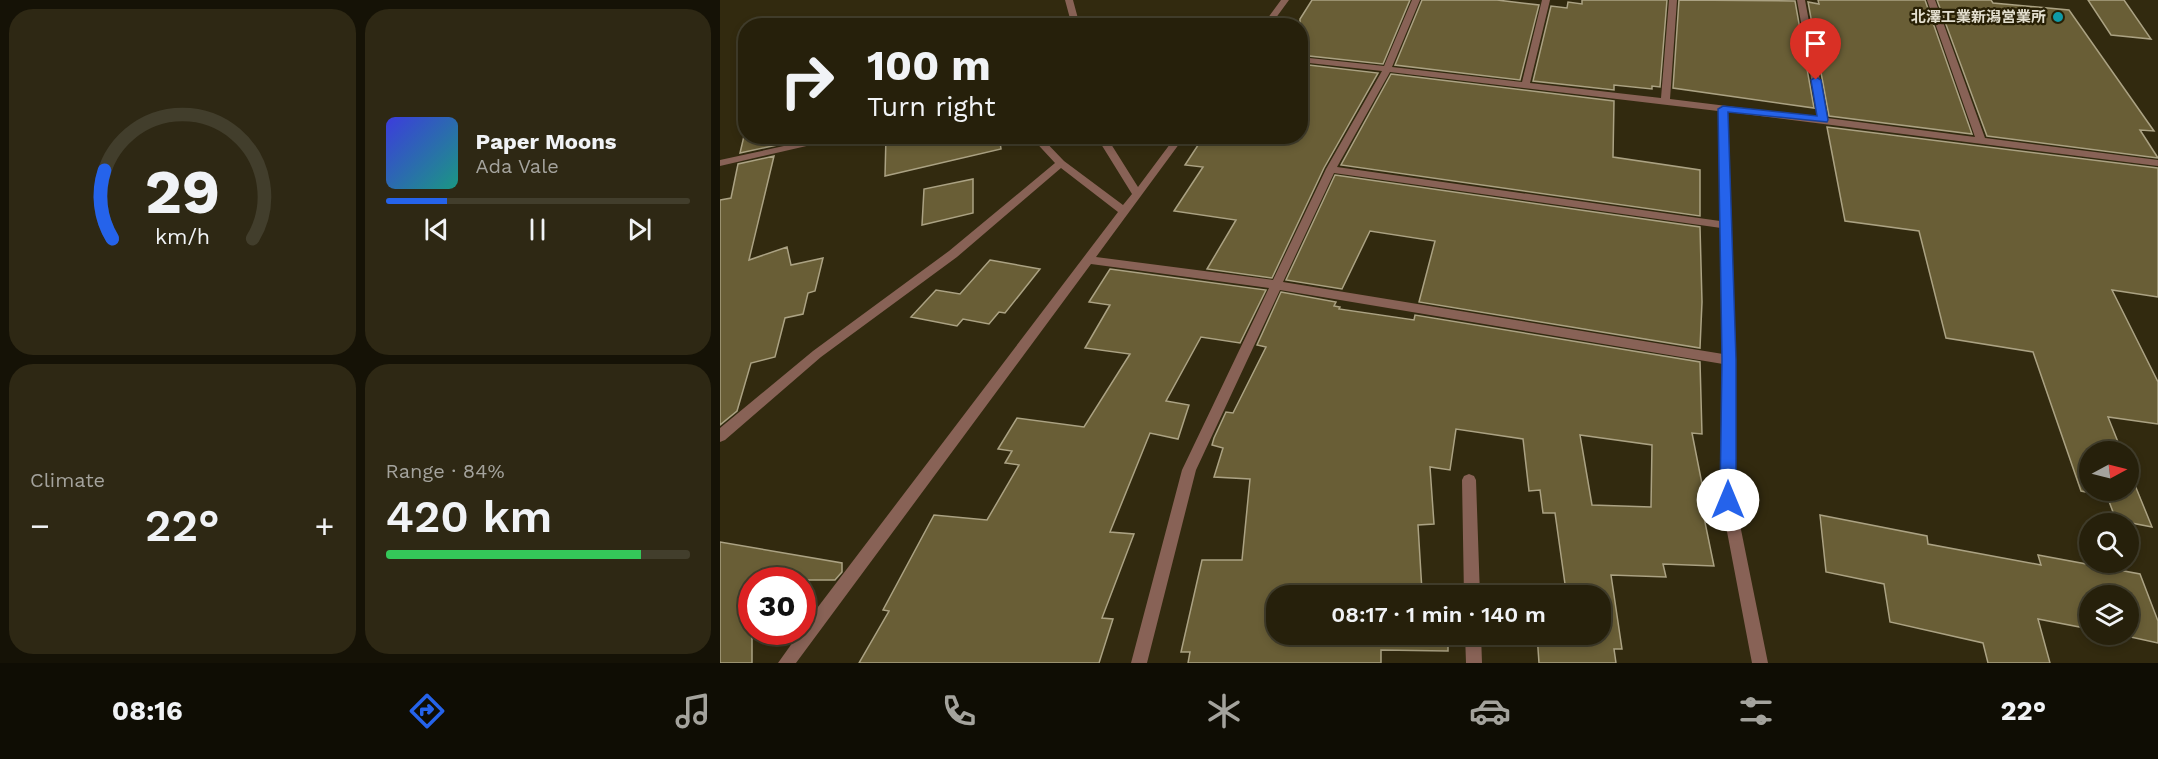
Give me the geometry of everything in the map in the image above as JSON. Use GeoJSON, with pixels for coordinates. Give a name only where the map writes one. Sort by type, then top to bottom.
{"type":"FeatureCollection","features":[{"type":"Feature","properties":{"kind":"street"},"geometry":{"type":"LineString","coordinates":[[1069,0],[1074,18]]}},
{"type":"Feature","properties":{"kind":"street"},"geometry":{"type":"LineString","coordinates":[[1272,18],[1285,0]]}},
{"type":"Feature","properties":{"kind":"street"},"geometry":{"type":"LineString","coordinates":[[1139,663],[1189,470],[1331,169],[1387,70],[1416,0]]}},
{"type":"Feature","properties":{"kind":"street"},"geometry":{"type":"LineString","coordinates":[[1526,86],[1546,0]]}},
{"type":"Feature","properties":{"kind":"street"},"geometry":{"type":"LineString","coordinates":[[1665,102],[1673,0]]}},
{"type":"Feature","properties":{"kind":"street"},"geometry":{"type":"LineString","coordinates":[[1801,0],[1823,120]]}},
{"type":"Feature","properties":{"kind":"street"},"geometry":{"type":"LineString","coordinates":[[1931,0],[1981,141]]}},
{"type":"Feature","properties":{"kind":"street"},"geometry":{"type":"LineString","coordinates":[[1308,60],[1823,120],[2158,163]]}},
{"type":"Feature","properties":{"kind":"street"},"geometry":{"type":"LineString","coordinates":[[1723,109],[1729,360],[1728,500],[1760,663]]}},
{"type":"Feature","properties":{"kind":"street"},"geometry":{"type":"LineString","coordinates":[[720,163],[809,144]]}},
{"type":"Feature","properties":{"kind":"street"},"geometry":{"type":"LineString","coordinates":[[1042,144],[1061,163],[1124,211]]}},
{"type":"Feature","properties":{"kind":"street"},"geometry":{"type":"LineString","coordinates":[[1106,144],[1137,194]]}},
{"type":"Feature","properties":{"kind":"street"},"geometry":{"type":"LineString","coordinates":[[786,663],[1175,144]]}},
{"type":"Feature","properties":{"kind":"street"},"geometry":{"type":"LineString","coordinates":[[720,436],[817,354],[952,255],[1061,163]]}},
{"type":"Feature","properties":{"kind":"street"},"geometry":{"type":"LineString","coordinates":[[1331,169],[1726,225]]}},
{"type":"Feature","properties":{"kind":"street"},"geometry":{"type":"LineString","coordinates":[[1088,260],[1277,285],[1729,360]]}},
{"type":"Feature","properties":{"kind":"street"},"geometry":{"type":"LineString","coordinates":[[1469,480],[1472,585]]}},
{"type":"Feature","properties":{"kind":"street"},"geometry":{"type":"LineString","coordinates":[[1473,645],[1474,663]]}},
{"type":"Feature","properties":{"kind":"building"},"geometry":{"type":"Polygon","coordinates":[[[1312,0],[1410,0],[1383,64],[1308,56],[1308,18],[1301,18],[1312,0]]]}},
{"type":"Feature","properties":{"kind":"building"},"geometry":{"type":"Polygon","coordinates":[[[1422,0],[1497,0],[1539,5],[1520,80],[1395,65],[1422,0]]]}},
{"type":"Feature","properties":{"kind":"building"},"geometry":{"type":"Polygon","coordinates":[[[1582,0],[1667,0],[1660,87],[1652,86],[1652,89],[1614,85],[1614,90],[1533,81],[1551,6],[1567,8],[1568,2],[1582,4],[1582,0]]]}},
{"type":"Feature","properties":{"kind":"building"},"geometry":{"type":"Polygon","coordinates":[[[1679,0],[1795,1],[1814,108],[1673,88],[1679,0]]]}},
{"type":"Feature","properties":{"kind":"building"},"geometry":{"type":"Polygon","coordinates":[[[1818,0],[1925,0],[1972,134],[1829,116],[1808,2],[1819,4],[1818,0]]]}},
{"type":"Feature","properties":{"kind":"building"},"geometry":{"type":"Polygon","coordinates":[[[1937,0],[1991,0],[1993,3],[2069,10],[2154,131],[2140,130],[2158,158],[1987,136],[1937,0]]]}},
{"type":"Feature","properties":{"kind":"building"},"geometry":{"type":"Polygon","coordinates":[[[2088,0],[2124,0],[2151,39],[2111,35],[2088,0]]]}},
{"type":"Feature","properties":{"kind":"building"},"geometry":{"type":"Polygon","coordinates":[[[1308,65],[1378,73],[1324,168],[1272,278],[1207,269],[1236,220],[1174,211],[1203,167],[1185,165],[1199,144],[1308,144],[1308,65]]]}},
{"type":"Feature","properties":{"kind":"building"},"geometry":{"type":"Polygon","coordinates":[[[1391,74],[1614,101],[1613,157],[1700,170],[1700,216],[1341,165],[1391,74]]]}},
{"type":"Feature","properties":{"kind":"building"},"geometry":{"type":"Polygon","coordinates":[[[1827,127],[2158,168],[2158,297],[2112,290],[2158,382],[2158,424],[2108,417],[2118,441],[2079,441],[2079,485],[2033,352],[1946,338],[1919,231],[1845,221],[1827,127]]]}},
{"type":"Feature","properties":{"kind":"building"},"geometry":{"type":"Polygon","coordinates":[[[742,144],[777,144],[777,145],[740,153],[742,144]]]}},
{"type":"Feature","properties":{"kind":"building"},"geometry":{"type":"Polygon","coordinates":[[[886,144],[1000,144],[1001,149],[885,176],[886,144]]]}},
{"type":"Feature","properties":{"kind":"building"},"geometry":{"type":"Polygon","coordinates":[[[774,156],[749,260],[787,247],[791,265],[823,258],[815,291],[808,293],[803,314],[785,318],[775,357],[751,363],[737,411],[720,425],[720,200],[731,198],[738,164],[774,156]]]}},
{"type":"Feature","properties":{"kind":"building"},"geometry":{"type":"Polygon","coordinates":[[[1335,175],[1700,227],[1702,302],[1700,348],[1419,302],[1435,241],[1370,231],[1342,289],[1286,280],[1335,175]]]}},
{"type":"Feature","properties":{"kind":"building"},"geometry":{"type":"Polygon","coordinates":[[[973,179],[973,213],[922,225],[924,189],[973,179]]]}},
{"type":"Feature","properties":{"kind":"building"},"geometry":{"type":"Polygon","coordinates":[[[990,260],[1040,269],[1005,313],[999,312],[989,324],[963,319],[957,326],[911,317],[936,290],[960,294],[990,260]]]}},
{"type":"Feature","properties":{"kind":"building"},"geometry":{"type":"Polygon","coordinates":[[[1110,269],[1266,290],[1240,343],[1201,337],[1166,401],[1189,405],[1178,439],[1150,433],[1110,532],[1134,534],[1102,618],[1113,619],[1099,663],[859,663],[889,611],[883,610],[934,515],[987,520],[1019,465],[1005,463],[1012,451],[998,449],[1017,418],[1084,427],[1130,354],[1085,348],[1110,305],[1089,302],[1110,269]]]}},
{"type":"Feature","properties":{"kind":"building"},"geometry":{"type":"Polygon","coordinates":[[[1281,292],[1336,302],[1334,306],[1340,307],[1339,309],[1414,320],[1415,315],[1700,362],[1702,434],[1692,433],[1705,499],[1700,498],[1714,566],[1663,564],[1666,577],[1611,575],[1622,649],[1614,649],[1616,663],[1539,663],[1538,645],[1611,645],[1611,585],[1532,585],[1565,584],[1555,513],[1543,513],[1540,490],[1529,491],[1523,439],[1456,429],[1450,470],[1430,467],[1434,524],[1418,525],[1422,585],[1266,585],[1266,645],[1448,645],[1448,651],[1381,650],[1381,663],[1188,663],[1190,652],[1181,652],[1202,560],[1242,560],[1250,479],[1214,477],[1223,448],[1212,445],[1226,412],[1233,413],[1266,347],[1257,345],[1281,292]],[[1580,435],[1592,505],[1651,507],[1652,445],[1580,435]]]}},
{"type":"Feature","properties":{"kind":"building"},"geometry":{"type":"Polygon","coordinates":[[[2139,495],[2152,527],[2139,524],[2139,513],[2113,513],[2109,501],[2139,501],[2139,495]]]}},
{"type":"Feature","properties":{"kind":"building"},"geometry":{"type":"Polygon","coordinates":[[[1820,515],[1927,536],[1928,544],[2041,565],[2038,555],[2079,563],[2079,573],[2140,574],[2158,621],[2158,643],[2139,639],[2139,585],[2079,585],[2079,627],[2038,619],[2050,663],[1988,663],[1983,643],[1890,622],[1884,584],[1826,572],[1820,515]]]}},
{"type":"Feature","properties":{"kind":"building"},"geometry":{"type":"Polygon","coordinates":[[[720,542],[842,563],[842,572],[835,580],[816,580],[816,567],[738,567],[738,645],[752,645],[752,663],[720,663],[720,542]]]}},
{"type":"Feature","properties":{"kind":"place","name":"北澤工業新潟営業所"},"geometry":{"type":"Point","coordinates":[2058,17]}},
{"type":"Feature","properties":{"kind":"route"},"geometry":{"type":"LineString","coordinates":[[1728,500],[1729,360],[1723,109],[1823,120],[1816,80]]}}]}
